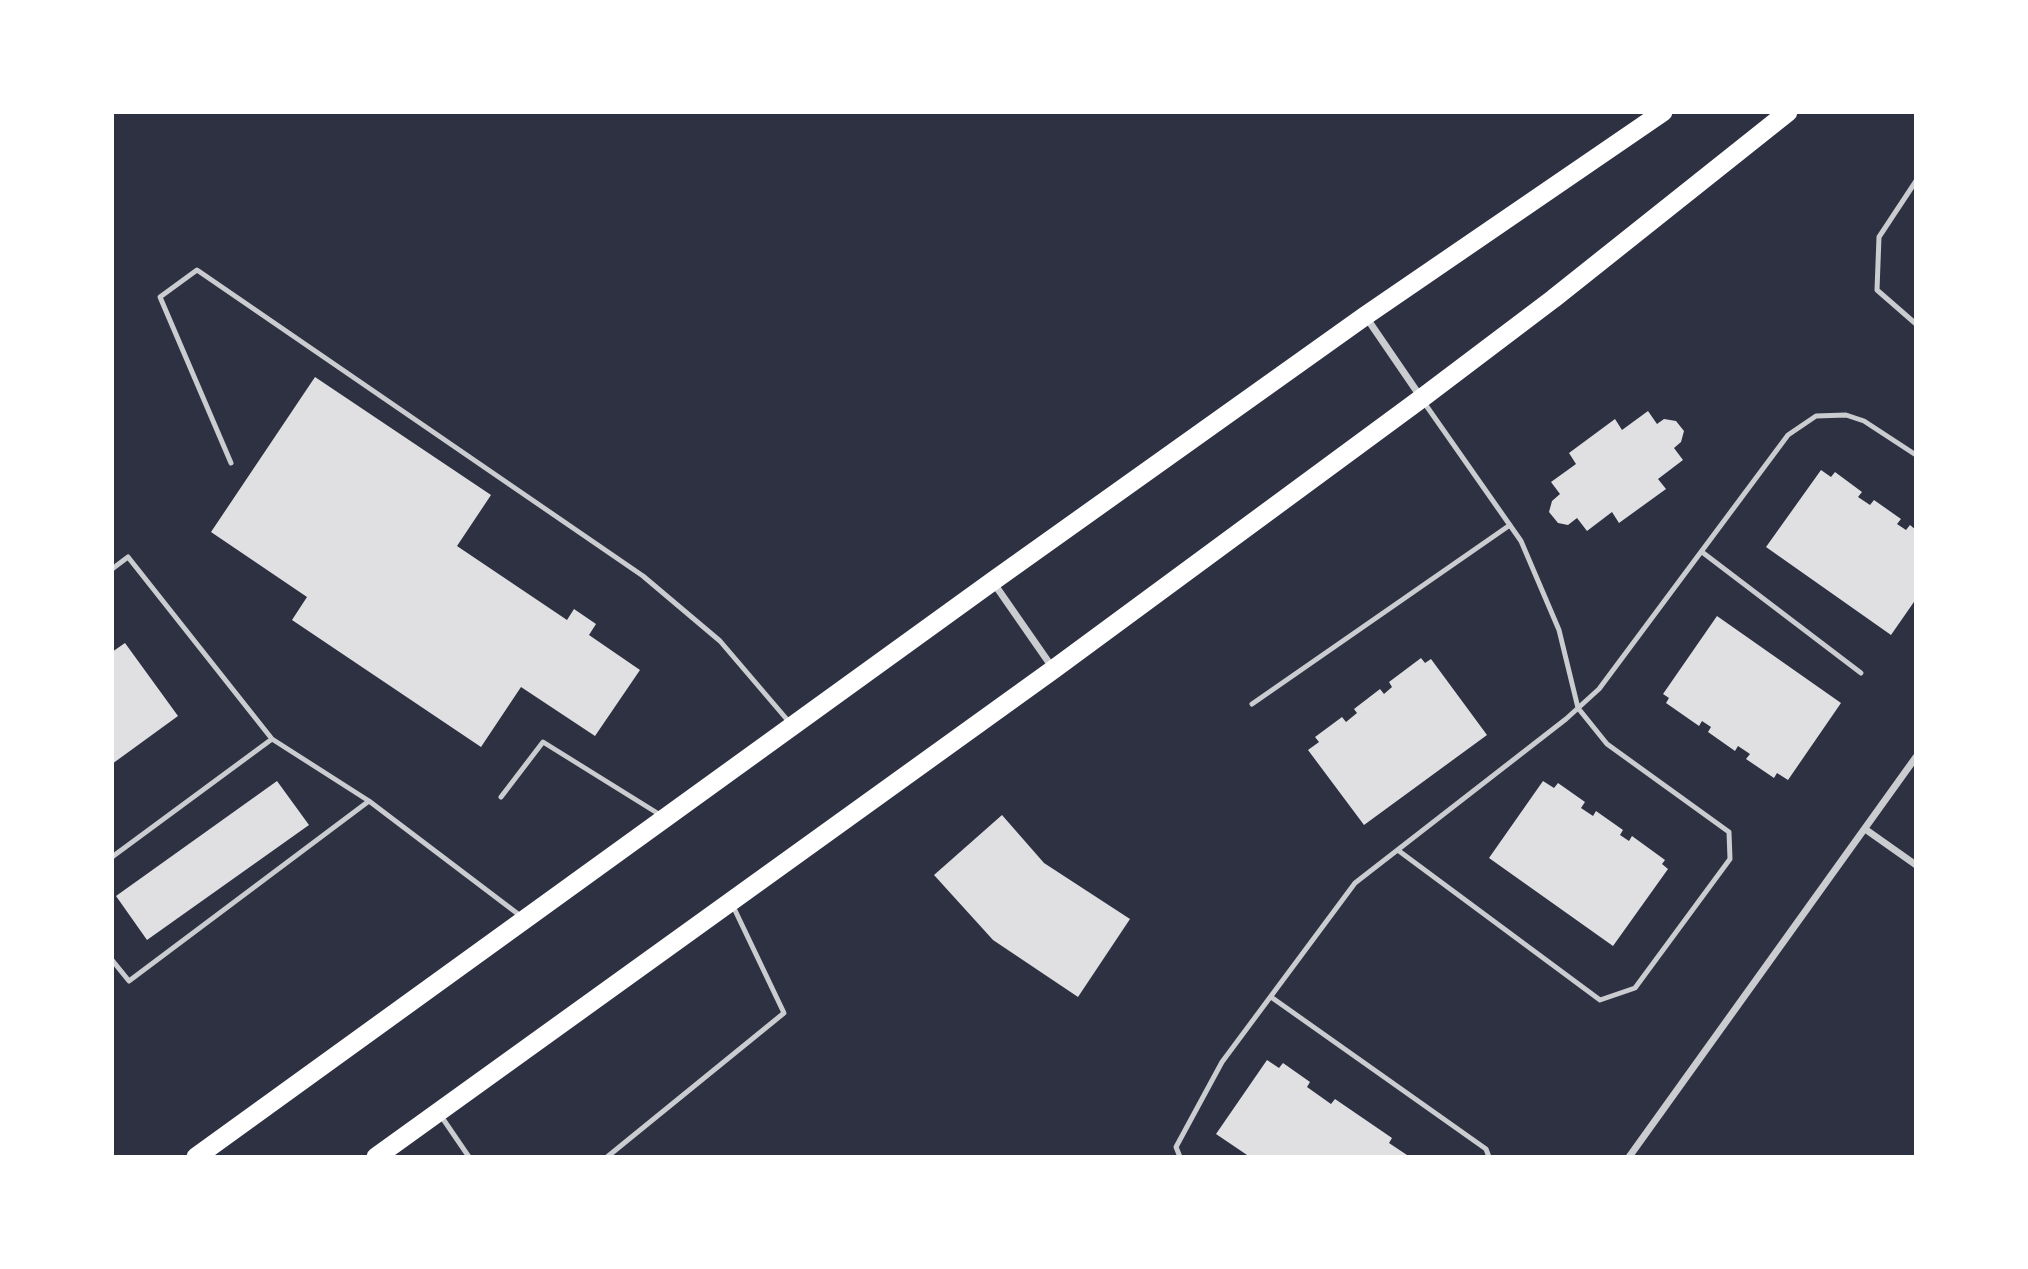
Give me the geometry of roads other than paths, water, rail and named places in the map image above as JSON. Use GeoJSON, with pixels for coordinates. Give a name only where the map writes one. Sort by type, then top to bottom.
{"type":"FeatureCollection","features":[{"type":"Feature","properties":{"kind":"highway"},"geometry":{"type":"LineString","coordinates":[[196,1157],[993,581],[1365,316],[1663,112]]}},
{"type":"Feature","properties":{"kind":"highway"},"geometry":{"type":"LineString","coordinates":[[376,1157],[1054,668],[1422,398],[1553,299],[1788,112]]}},
{"type":"Feature","properties":{"kind":"street"},"geometry":{"type":"LineString","coordinates":[[1365,316],[1422,398]]}},
{"type":"Feature","properties":{"kind":"street"},"geometry":{"type":"LineString","coordinates":[[993,581],[1054,668]]}},
{"type":"Feature","properties":{"kind":"street"},"geometry":{"type":"LineString","coordinates":[[1629,1157],[1916,757]]}},
{"type":"Feature","properties":{"kind":"street"},"geometry":{"type":"LineString","coordinates":[[1865,829],[1916,865]]}},
{"type":"Feature","properties":{"kind":"lane"},"geometry":{"type":"LineString","coordinates":[[1916,181],[1879,237],[1877,290],[1916,324]]}},
{"type":"Feature","properties":{"kind":"lane"},"geometry":{"type":"LineString","coordinates":[[231,463],[160,297],[197,270],[643,576],[720,641],[792,726]]}},
{"type":"Feature","properties":{"kind":"lane"},"geometry":{"type":"LineString","coordinates":[[1399,851],[1600,1000],[1635,988],[1730,859],[1729,832],[1607,744],[1578,708],[1559,630],[1521,541],[1422,398]]}},
{"type":"Feature","properties":{"kind":"lane"},"geometry":{"type":"LineString","coordinates":[[1180,1157],[1176,1147],[1222,1062],[1355,883],[1399,851],[1600,689],[1788,435],[1816,416],[1846,415],[1864,421],[1916,455]]}},
{"type":"Feature","properties":{"kind":"lane"},"geometry":{"type":"LineString","coordinates":[[1252,704],[1510,525]]}},
{"type":"Feature","properties":{"kind":"lane"},"geometry":{"type":"LineString","coordinates":[[1702,552],[1861,673]]}},
{"type":"Feature","properties":{"kind":"lane"},"geometry":{"type":"LineString","coordinates":[[112,569],[128,557],[272,739],[369,801],[525,919]]}},
{"type":"Feature","properties":{"kind":"lane"},"geometry":{"type":"LineString","coordinates":[[112,857],[272,739]]}},
{"type":"Feature","properties":{"kind":"lane"},"geometry":{"type":"LineString","coordinates":[[501,797],[543,742],[665,818]]}},
{"type":"Feature","properties":{"kind":"lane"},"geometry":{"type":"LineString","coordinates":[[112,960],[129,981],[369,801]]}},
{"type":"Feature","properties":{"kind":"lane"},"geometry":{"type":"LineString","coordinates":[[607,1157],[784,1013],[731,901]]}},
{"type":"Feature","properties":{"kind":"lane"},"geometry":{"type":"LineString","coordinates":[[1270,997],[1486,1149],[1489,1157]]}},
{"type":"Feature","properties":{"kind":"lane"},"geometry":{"type":"LineString","coordinates":[[439,1113],[469,1157]]}}]}
